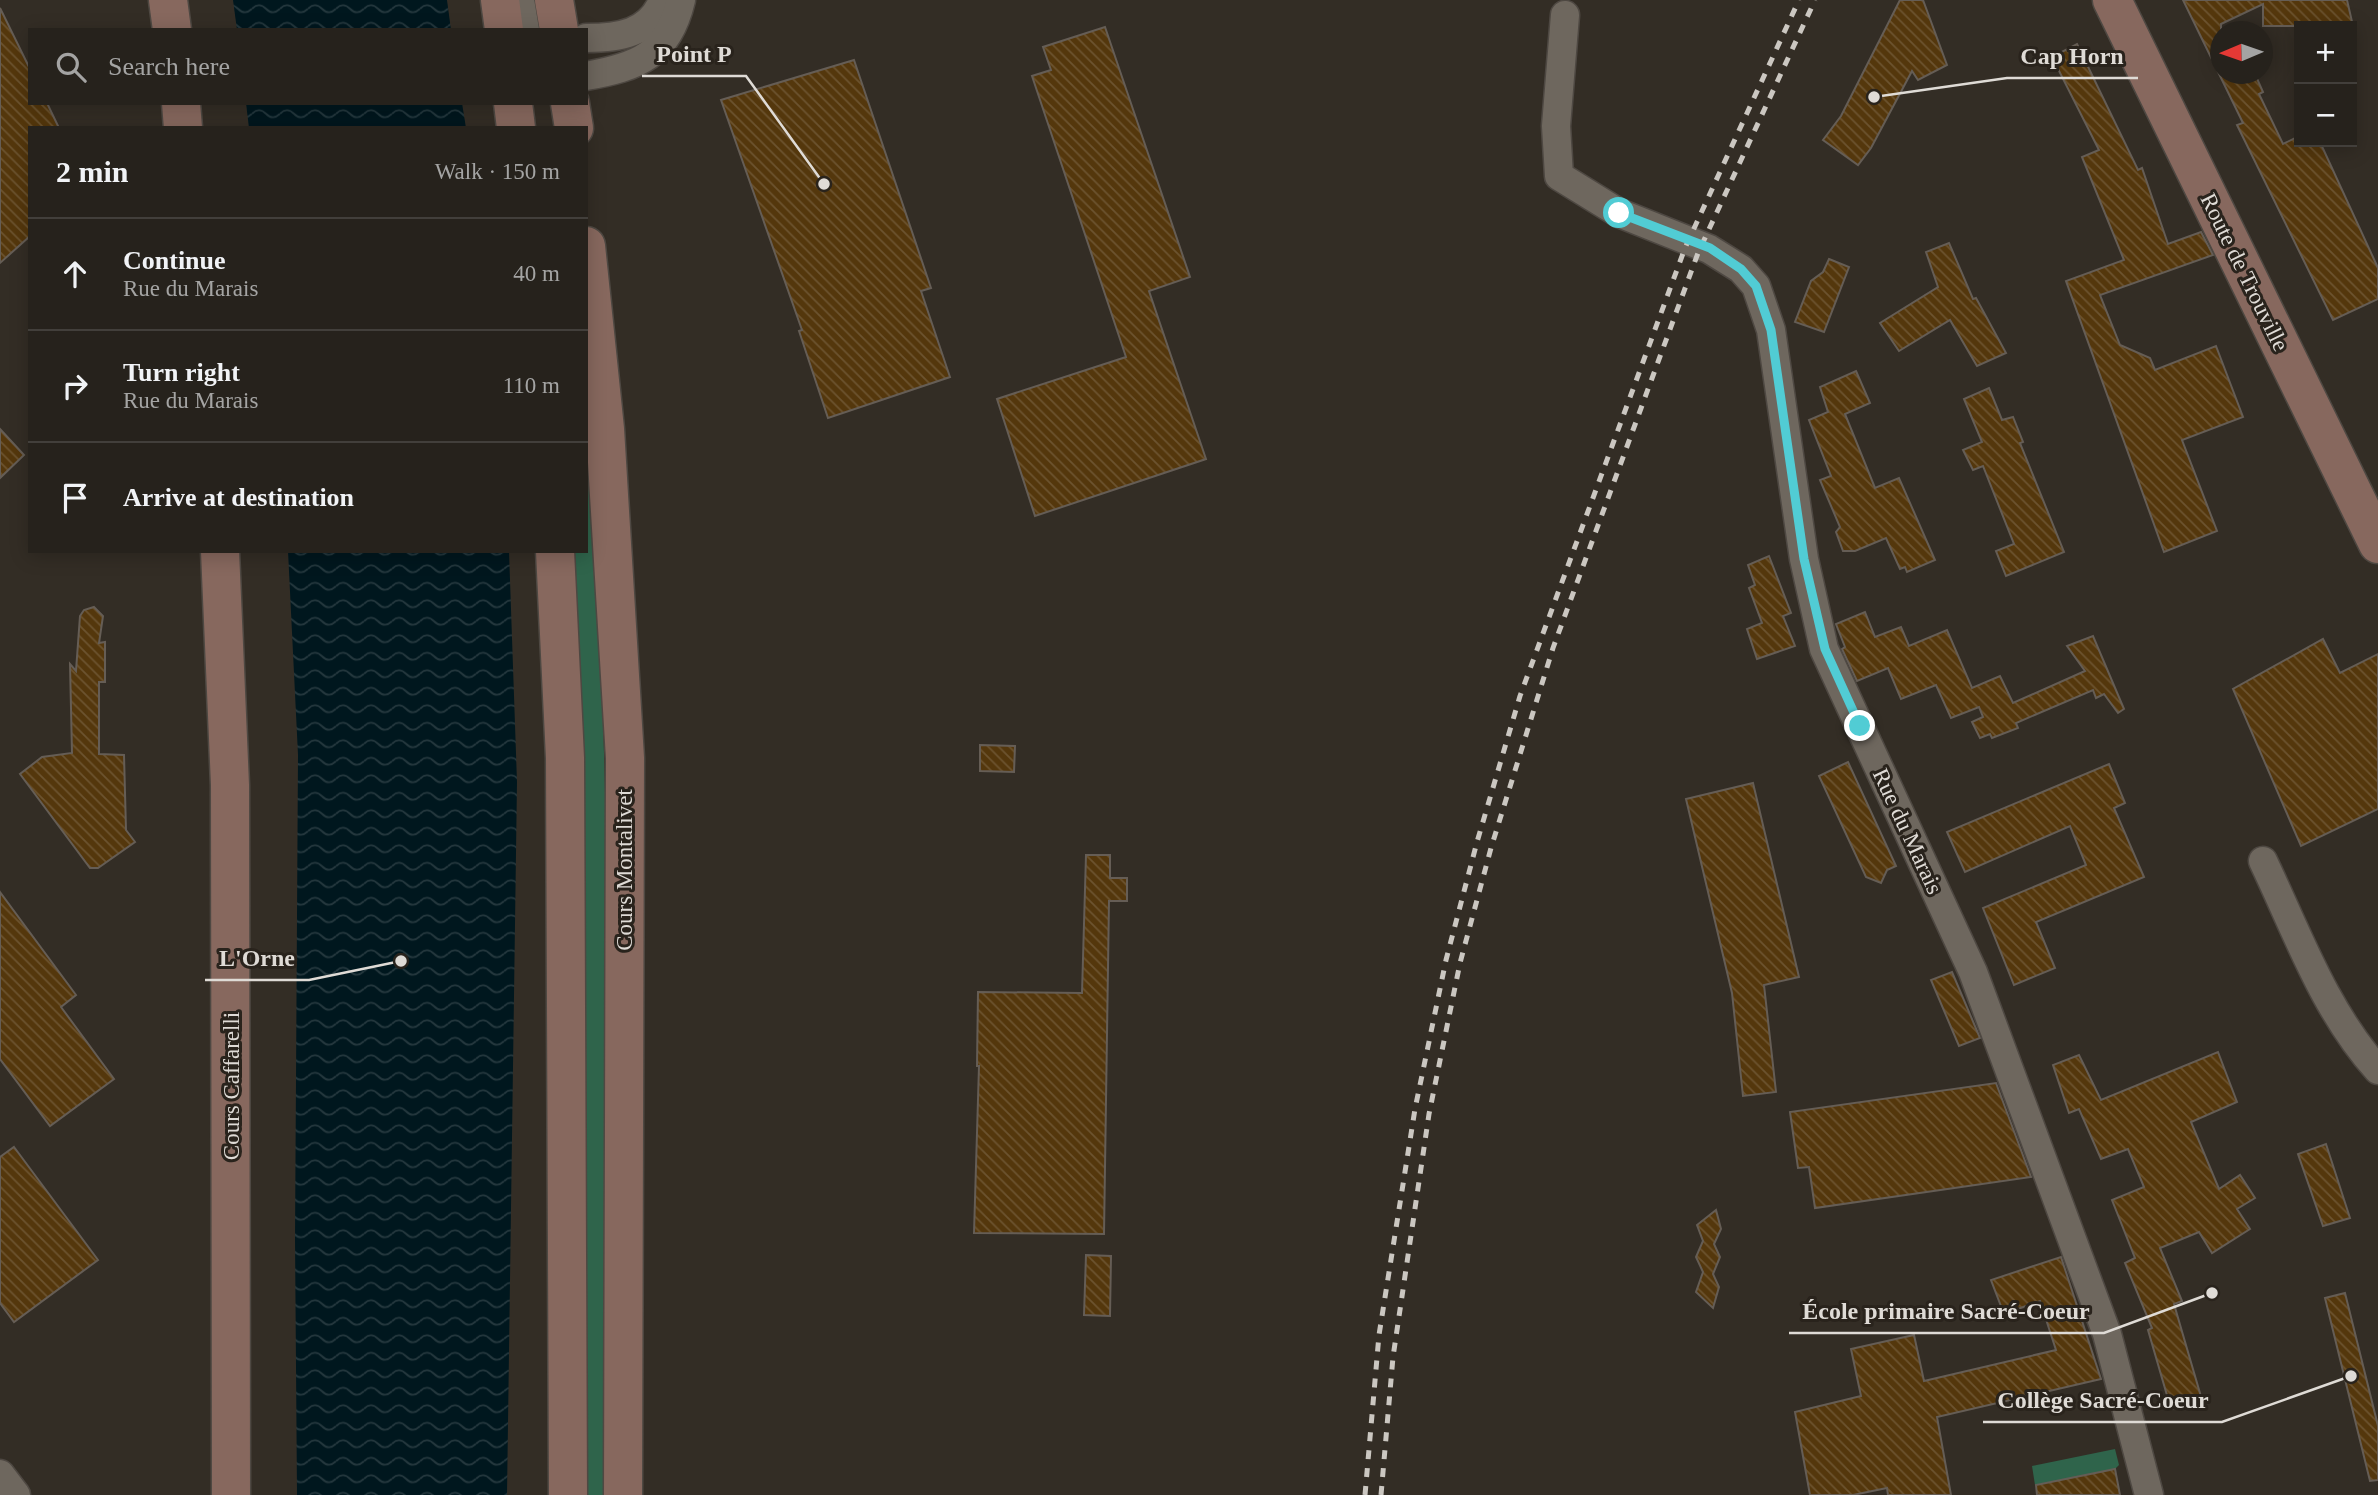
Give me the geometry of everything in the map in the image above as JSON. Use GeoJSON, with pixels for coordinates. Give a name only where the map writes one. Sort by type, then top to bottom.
{"type":"FeatureCollection","features":[{"type":"Feature","properties":{"kind":"main road"},"geometry":{"type":"LineString","coordinates":[[168,0],[172,28]]}},
{"type":"Feature","properties":{"kind":"main road"},"geometry":{"type":"LineString","coordinates":[[500,0],[504,28]]}},
{"type":"Feature","properties":{"kind":"main road"},"geometry":{"type":"LineString","coordinates":[[554,0],[559,28]]}},
{"type":"Feature","properties":{"kind":"main road","name":"Route de Trouville"},"geometry":{"type":"LineString","coordinates":[[2112,0],[2378,544]]}},
{"type":"Feature","properties":{"kind":"main road"},"geometry":{"type":"LineString","coordinates":[[181,105],[183,126]]}},
{"type":"Feature","properties":{"kind":"main road"},"geometry":{"type":"LineString","coordinates":[[513,105],[516,126]]}},
{"type":"Feature","properties":{"kind":"main road"},"geometry":{"type":"LineString","coordinates":[[570,105],[574,126]]}},
{"type":"Feature","properties":{"kind":"main road","name":"Cours Montalivet"},"geometry":{"type":"LineString","coordinates":[[588,265],[605,429],[625,758],[624,1495]]}},
{"type":"Feature","properties":{"kind":"main road","name":"Cours Caffarelli"},"geometry":{"type":"LineString","coordinates":[[220,553],[230,785],[231,1495]]}},
{"type":"Feature","properties":{"kind":"main road"},"geometry":{"type":"LineString","coordinates":[[555,553],[565,758],[568,1495]]}},
{"type":"Feature","properties":{"kind":"street"},"geometry":{"type":"LineString","coordinates":[[520,0],[525,28]]}},
{"type":"Feature","properties":{"kind":"street"},"geometry":{"type":"LineString","coordinates":[[588,38],[609,38],[633,32],[651,21],[663,0]]}},
{"type":"Feature","properties":{"kind":"street"},"geometry":{"type":"LineString","coordinates":[[588,76],[628,67],[645,59],[668,37],[681,0]]}},
{"type":"Feature","properties":{"kind":"street","name":"Rue du Marais"},"geometry":{"type":"LineString","coordinates":[[1565,15],[1556,127],[1559,176],[1619,213],[1710,248],[1731,261],[1756,286],[1764,304],[1781,388],[1804,559],[1825,649],[1978,984],[2107,1334],[2149,1495]]}},
{"type":"Feature","properties":{"kind":"street"},"geometry":{"type":"LineString","coordinates":[[2263,861],[2326,996],[2361,1051],[2378,1070]]}},
{"type":"Feature","properties":{"kind":"street"},"geometry":{"type":"LineString","coordinates":[[0,1474],[16,1495]]}},
{"type":"Feature","properties":{"kind":"green space"},"geometry":{"type":"Polygon","coordinates":[[[588,440],[602,677],[605,792],[609,1495],[582,1495],[569,553],[588,553],[588,440]]]}},
{"type":"Feature","properties":{"kind":"green space"},"geometry":{"type":"Polygon","coordinates":[[[2115,1449],[2119,1465],[2115,1469],[2035,1485],[2032,1466],[2115,1449]]]}},
{"type":"Feature","properties":{"kind":"water"},"geometry":{"type":"Polygon","coordinates":[[[233,0],[447,0],[451,28],[237,28],[233,0]]]}},
{"type":"Feature","properties":{"kind":"water"},"geometry":{"type":"Polygon","coordinates":[[[246,105],[462,105],[466,126],[249,126],[246,105]]]}},
{"type":"Feature","properties":{"kind":"water"},"geometry":{"type":"Polygon","coordinates":[[[288,553],[509,553],[517,782],[507,1495],[297,1495],[295,1239],[298,755],[288,553]]]}},
{"type":"Feature","properties":{"kind":"building"},"geometry":{"type":"Polygon","coordinates":[[[1900,0],[1923,0],[1947,65],[1918,80],[1912,71],[1871,148],[1858,165],[1823,140],[1841,116],[1900,0]]]}},
{"type":"Feature","properties":{"kind":"building"},"geometry":{"type":"Polygon","coordinates":[[[2183,0],[2347,0],[2352,21],[2294,21],[2294,26],[2273,26],[2273,21],[2263,21],[2263,4],[2227,21],[2210,21],[2210,55],[2183,0]]]}},
{"type":"Feature","properties":{"kind":"building"},"geometry":{"type":"Polygon","coordinates":[[[0,8],[28,65],[28,105],[48,105],[58,126],[28,126],[28,238],[0,263],[0,8]]]}},
{"type":"Feature","properties":{"kind":"building"},"geometry":{"type":"Polygon","coordinates":[[[1105,27],[1190,277],[1149,291],[1206,459],[1035,516],[997,399],[1126,357],[1032,76],[1051,70],[1043,47],[1105,27]]]}},
{"type":"Feature","properties":{"kind":"building"},"geometry":{"type":"Polygon","coordinates":[[[2077,44],[2138,170],[2142,168],[2168,244],[2201,232],[2213,255],[2100,295],[2120,345],[2150,358],[2155,370],[2216,346],[2243,417],[2182,440],[2217,531],[2164,552],[2066,281],[2124,260],[2082,157],[2099,150],[2052,57],[2077,44]]]}},
{"type":"Feature","properties":{"kind":"building"},"geometry":{"type":"Polygon","coordinates":[[[854,60],[931,288],[921,291],[950,377],[828,418],[799,331],[802,330],[721,100],[854,60]]]}},
{"type":"Feature","properties":{"kind":"building"},"geometry":{"type":"Polygon","coordinates":[[[2224,84],[2259,84],[2263,92],[2259,94],[2283,144],[2294,138],[2294,147],[2322,147],[2378,268],[2378,299],[2333,320],[2237,125],[2243,123],[2224,84]]]}},
{"type":"Feature","properties":{"kind":"building"},"geometry":{"type":"Polygon","coordinates":[[[1949,243],[1973,299],[1976,298],[2006,353],[1977,366],[1950,320],[1899,351],[1880,323],[1938,287],[1926,252],[1949,243]]]}},
{"type":"Feature","properties":{"kind":"building"},"geometry":{"type":"Polygon","coordinates":[[[1829,259],[1849,267],[1824,332],[1795,322],[1811,281],[1823,272],[1829,259]]]}},
{"type":"Feature","properties":{"kind":"building"},"geometry":{"type":"Polygon","coordinates":[[[1856,371],[1870,403],[1845,414],[1875,488],[1899,478],[1935,560],[1907,572],[1905,567],[1900,569],[1886,538],[1855,551],[1843,551],[1836,532],[1840,527],[1820,480],[1831,476],[1809,420],[1828,412],[1820,387],[1856,371]]]}},
{"type":"Feature","properties":{"kind":"building"},"geometry":{"type":"Polygon","coordinates":[[[1989,388],[2002,420],[2013,417],[2023,442],[2020,443],[2064,552],[2006,576],[1996,551],[2014,544],[1983,466],[1973,470],[1963,450],[1982,442],[1964,399],[1989,388]]]}},
{"type":"Feature","properties":{"kind":"building"},"geometry":{"type":"Polygon","coordinates":[[[0,429],[24,455],[0,478],[0,429]]]}},
{"type":"Feature","properties":{"kind":"building"},"geometry":{"type":"Polygon","coordinates":[[[1769,556],[1791,613],[1783,616],[1795,646],[1757,659],[1747,629],[1762,623],[1749,588],[1755,585],[1748,565],[1769,556]]]}},
{"type":"Feature","properties":{"kind":"building"},"geometry":{"type":"Polygon","coordinates":[[[94,607],[103,616],[99,643],[105,642],[105,682],[99,682],[99,754],[124,755],[126,830],[135,842],[98,868],[90,868],[20,774],[42,757],[72,753],[70,664],[76,671],[80,616],[84,610],[94,607]]]}},
{"type":"Feature","properties":{"kind":"building"},"geometry":{"type":"Polygon","coordinates":[[[1865,612],[1875,637],[1901,627],[1909,646],[1947,630],[1972,688],[2000,676],[2013,703],[2085,671],[2067,646],[2093,636],[2124,709],[2118,713],[2104,694],[2096,698],[2093,690],[2016,723],[2018,728],[1992,738],[1990,734],[1980,738],[1972,722],[1983,717],[1979,707],[1951,718],[1936,685],[1901,699],[1888,668],[1857,681],[1842,649],[1845,647],[1836,624],[1865,612]]]}},
{"type":"Feature","properties":{"kind":"building"},"geometry":{"type":"Polygon","coordinates":[[[2323,639],[2340,673],[2378,654],[2378,809],[2301,846],[2233,689],[2323,639]]]}},
{"type":"Feature","properties":{"kind":"building"},"geometry":{"type":"Polygon","coordinates":[[[980,745],[1015,746],[1014,772],[980,771],[980,745]]]}},
{"type":"Feature","properties":{"kind":"building"},"geometry":{"type":"Polygon","coordinates":[[[1848,762],[1896,866],[1887,870],[1881,883],[1866,877],[1819,776],[1848,762]]]}},
{"type":"Feature","properties":{"kind":"building"},"geometry":{"type":"Polygon","coordinates":[[[2109,764],[2125,803],[2114,808],[2144,877],[2036,922],[2055,968],[2014,985],[1983,908],[2086,865],[2070,826],[1965,872],[1947,832],[2109,764]]]}},
{"type":"Feature","properties":{"kind":"building"},"geometry":{"type":"Polygon","coordinates":[[[1753,783],[1799,977],[1764,985],[1776,1092],[1743,1096],[1732,993],[1686,799],[1753,783]]]}},
{"type":"Feature","properties":{"kind":"building"},"geometry":{"type":"Polygon","coordinates":[[[1086,855],[1110,855],[1110,878],[1127,878],[1127,901],[1109,901],[1104,1234],[974,1233],[979,1066],[978,992],[1082,993],[1086,855]]]}},
{"type":"Feature","properties":{"kind":"building"},"geometry":{"type":"Polygon","coordinates":[[[0,892],[76,995],[61,1007],[114,1079],[50,1126],[0,1059],[0,892]]]}},
{"type":"Feature","properties":{"kind":"building"},"geometry":{"type":"Polygon","coordinates":[[[1952,972],[1980,1038],[1959,1046],[1931,980],[1952,972]]]}},
{"type":"Feature","properties":{"kind":"building"},"geometry":{"type":"Polygon","coordinates":[[[2218,1052],[2237,1102],[2191,1122],[2219,1189],[2240,1175],[2255,1198],[2237,1209],[2250,1229],[2212,1253],[2199,1232],[2160,1248],[2182,1301],[2174,1304],[2202,1400],[2171,1409],[2148,1330],[2152,1328],[2125,1263],[2135,1258],[2112,1200],[2144,1187],[2128,1149],[2101,1159],[2079,1109],[2069,1113],[2053,1065],[2079,1055],[2101,1100],[2218,1052]]]}},
{"type":"Feature","properties":{"kind":"building"},"geometry":{"type":"Polygon","coordinates":[[[1996,1083],[2031,1177],[1815,1208],[1809,1167],[1798,1168],[1790,1112],[1996,1083]]]}},
{"type":"Feature","properties":{"kind":"building"},"geometry":{"type":"Polygon","coordinates":[[[2326,1144],[2350,1218],[2323,1226],[2298,1154],[2326,1144]]]}},
{"type":"Feature","properties":{"kind":"building"},"geometry":{"type":"Polygon","coordinates":[[[14,1147],[98,1260],[14,1322],[0,1303],[0,1157],[14,1147]]]}},
{"type":"Feature","properties":{"kind":"building"},"geometry":{"type":"Polygon","coordinates":[[[1716,1210],[1721,1229],[1714,1244],[1720,1257],[1713,1274],[1719,1287],[1713,1308],[1696,1292],[1703,1272],[1696,1257],[1703,1241],[1697,1225],[1716,1210]]]}},
{"type":"Feature","properties":{"kind":"building"},"geometry":{"type":"Polygon","coordinates":[[[1086,1255],[1111,1256],[1110,1316],[1084,1315],[1086,1255]]]}},
{"type":"Feature","properties":{"kind":"building"},"geometry":{"type":"Polygon","coordinates":[[[2061,1257],[2101,1379],[1937,1417],[1951,1495],[1888,1495],[1887,1488],[1853,1495],[1810,1495],[1795,1412],[1861,1396],[1851,1349],[1914,1335],[1924,1381],[2056,1350],[2040,1301],[2004,1314],[1991,1280],[2061,1257]]]}},
{"type":"Feature","properties":{"kind":"building"},"geometry":{"type":"Polygon","coordinates":[[[2345,1293],[2378,1426],[2378,1480],[2370,1481],[2325,1298],[2345,1293]]]}},
{"type":"Feature","properties":{"kind":"building"},"geometry":{"type":"Polygon","coordinates":[[[2115,1469],[2120,1495],[2037,1495],[2036,1485],[2115,1469]]]}},
{"type":"Feature","properties":{"kind":"railway"},"geometry":{"type":"LineString","coordinates":[[1365,1495],[1379,1335],[1415,1109],[1446,960],[1477,842],[1520,696],[1685,248],[1799,0]]}},
{"type":"Feature","properties":{"kind":"railway"},"geometry":{"type":"LineString","coordinates":[[1381,1495],[1393,1357],[1429,1114],[1460,963],[1491,848],[1553,648],[1698,253],[1815,0]]}},
{"type":"Feature","properties":{"kind":"place","name":"Cap Horn"},"geometry":{"type":"Point","coordinates":[1874,97]}},
{"type":"Feature","properties":{"kind":"place","name":"Point P"},"geometry":{"type":"Point","coordinates":[824,184]}},
{"type":"Feature","properties":{"kind":"place","name":"L'Orne"},"geometry":{"type":"Point","coordinates":[401,961]}},
{"type":"Feature","properties":{"kind":"place","name":"École primaire Sacré-Coeur"},"geometry":{"type":"Point","coordinates":[2212,1293]}},
{"type":"Feature","properties":{"kind":"place","name":"Collège Sacré-Coeur"},"geometry":{"type":"Point","coordinates":[2351,1376]}},
{"type":"Feature","properties":{"kind":"route"},"geometry":{"type":"LineString","coordinates":[[1619,213],[1710,248],[1746,273],[1756,286],[1771,330],[1804,559],[1825,649],[1860,726]]}}]}
